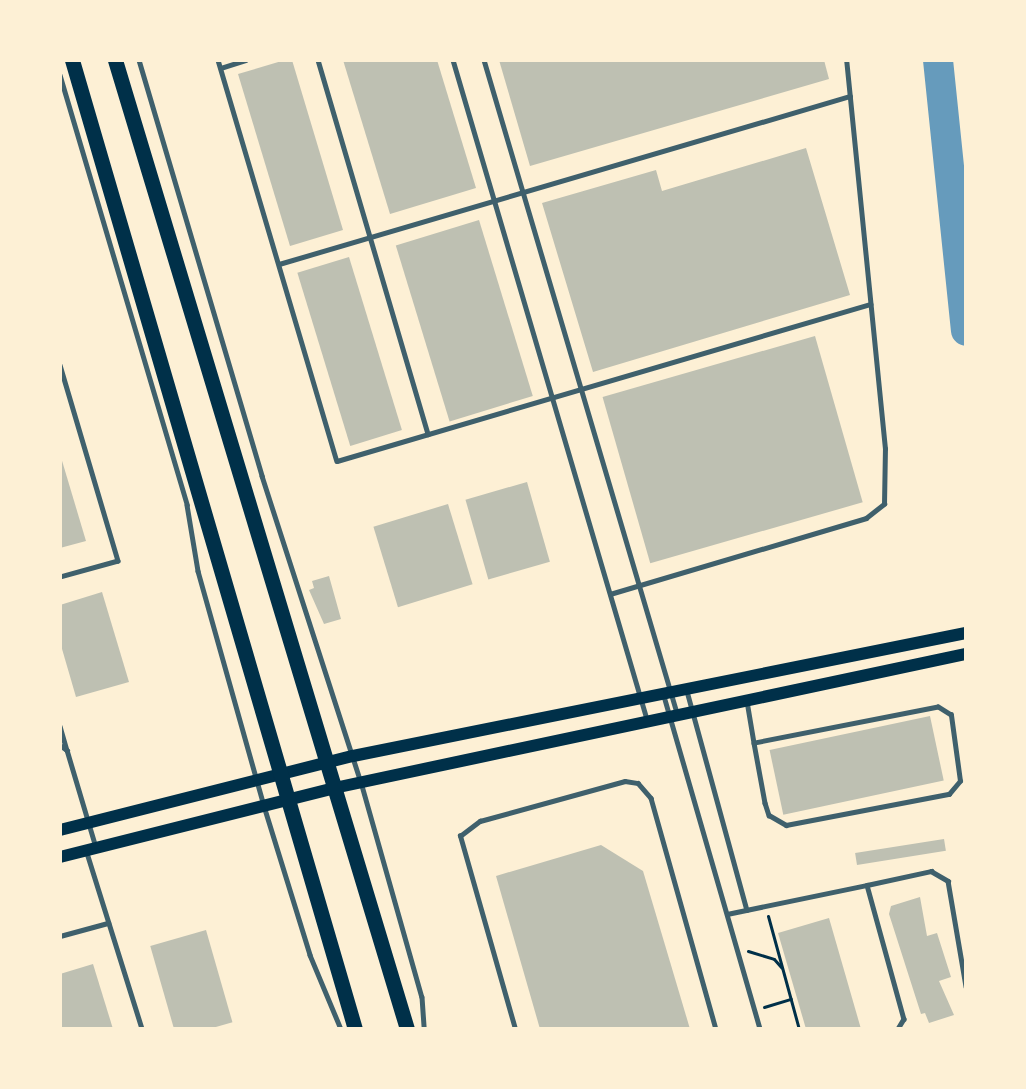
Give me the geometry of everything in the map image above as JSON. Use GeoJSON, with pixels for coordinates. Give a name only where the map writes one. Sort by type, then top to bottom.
{"type":"FeatureCollection","features":[{"type":"Feature","properties":{"kind":"main road"},"geometry":{"type":"LineString","coordinates":[[72,60],[285,800],[355,1029]]}},
{"type":"Feature","properties":{"kind":"main road"},"geometry":{"type":"LineString","coordinates":[[115,60],[339,787],[407,1029]]}},
{"type":"Feature","properties":{"kind":"main road"},"geometry":{"type":"LineString","coordinates":[[60,830],[353,756],[642,701],[966,633]]}},
{"type":"Feature","properties":{"kind":"main road"},"geometry":{"type":"LineString","coordinates":[[60,857],[361,782],[746,698],[966,654]]}},
{"type":"Feature","properties":{"kind":"lane"},"geometry":{"type":"LineString","coordinates":[[139,60],[262,476],[361,782],[422,997],[423,1029]]}},
{"type":"Feature","properties":{"kind":"lane"},"geometry":{"type":"LineString","coordinates":[[218,60],[337,461],[870,304]]}},
{"type":"Feature","properties":{"kind":"lane"},"geometry":{"type":"LineString","coordinates":[[221,68],[246,60]]}},
{"type":"Feature","properties":{"kind":"lane"},"geometry":{"type":"LineString","coordinates":[[318,60],[428,434]]}},
{"type":"Feature","properties":{"kind":"lane"},"geometry":{"type":"LineString","coordinates":[[453,60],[647,720]]}},
{"type":"Feature","properties":{"kind":"lane"},"geometry":{"type":"LineString","coordinates":[[484,60],[639,585],[760,1029]]}},
{"type":"Feature","properties":{"kind":"lane"},"geometry":{"type":"LineString","coordinates":[[610,594],[878,513],[886,492],[846,60]]}},
{"type":"Feature","properties":{"kind":"lane"},"geometry":{"type":"LineString","coordinates":[[60,75],[187,505],[198,571],[264,806],[309,955],[341,1029]]}},
{"type":"Feature","properties":{"kind":"lane"},"geometry":{"type":"LineString","coordinates":[[279,264],[850,96]]}},
{"type":"Feature","properties":{"kind":"lane"},"geometry":{"type":"LineString","coordinates":[[60,365],[118,561],[60,577]]}},
{"type":"Feature","properties":{"kind":"lane"},"geometry":{"type":"LineString","coordinates":[[687,691],[747,910]]}},
{"type":"Feature","properties":{"kind":"lane"},"geometry":{"type":"LineString","coordinates":[[746,698],[754,743],[769,815],[786,825],[949,794],[962,769],[951,715],[938,707],[754,743]]}},
{"type":"Feature","properties":{"kind":"lane"},"geometry":{"type":"LineString","coordinates":[[60,726],[89,823],[91,849],[108,923],[142,1029]]}},
{"type":"Feature","properties":{"kind":"lane"},"geometry":{"type":"LineString","coordinates":[[60,745],[68,750]]}},
{"type":"Feature","properties":{"kind":"lane"},"geometry":{"type":"LineString","coordinates":[[515,1029],[460,836],[480,822],[625,781],[638,783],[651,798],[716,1029]]}},
{"type":"Feature","properties":{"kind":"lane"},"geometry":{"type":"LineString","coordinates":[[727,914],[931,871],[948,881],[966,986]]}},
{"type":"Feature","properties":{"kind":"lane"},"geometry":{"type":"LineString","coordinates":[[867,885],[904,1019],[898,1029]]}},
{"type":"Feature","properties":{"kind":"lane"},"geometry":{"type":"LineString","coordinates":[[60,936],[108,923]]}},
{"type":"Feature","properties":{"kind":"path"},"geometry":{"type":"LineString","coordinates":[[765,906],[800,1029]]}},
{"type":"Feature","properties":{"kind":"path"},"geometry":{"type":"LineString","coordinates":[[737,950],[759,952],[782,969]]}},
{"type":"Feature","properties":{"kind":"path"},"geometry":{"type":"LineString","coordinates":[[754,1010],[791,999]]}},
{"type":"Feature","properties":{"kind":"building"},"geometry":{"type":"Polygon","coordinates":[[[292,60],[343,230],[290,246],[238,74],[292,60]]]}},
{"type":"Feature","properties":{"kind":"building"},"geometry":{"type":"Polygon","coordinates":[[[343,60],[437,60],[476,188],[390,214],[343,60]]]}},
{"type":"Feature","properties":{"kind":"building"},"geometry":{"type":"Polygon","coordinates":[[[499,60],[824,60],[829,79],[530,166],[499,60]]]}},
{"type":"Feature","properties":{"kind":"building"},"geometry":{"type":"Polygon","coordinates":[[[806,148],[850,295],[593,372],[542,203],[656,170],[662,191],[806,148]]]}},
{"type":"Feature","properties":{"kind":"building"},"geometry":{"type":"Polygon","coordinates":[[[479,220],[533,396],[450,421],[396,245],[479,220]]]}},
{"type":"Feature","properties":{"kind":"building"},"geometry":{"type":"Polygon","coordinates":[[[349,257],[402,430],[350,446],[297,273],[349,257]]]}},
{"type":"Feature","properties":{"kind":"building"},"geometry":{"type":"Polygon","coordinates":[[[815,336],[863,502],[650,563],[603,397],[815,336]]]}},
{"type":"Feature","properties":{"kind":"building"},"geometry":{"type":"Polygon","coordinates":[[[60,454],[86,541],[60,548],[60,454]]]}},
{"type":"Feature","properties":{"kind":"building"},"geometry":{"type":"Polygon","coordinates":[[[527,482],[550,562],[488,579],[465,500],[527,482]]]}},
{"type":"Feature","properties":{"kind":"building"},"geometry":{"type":"Polygon","coordinates":[[[448,504],[473,584],[398,607],[373,527],[448,504]]]}},
{"type":"Feature","properties":{"kind":"building"},"geometry":{"type":"Polygon","coordinates":[[[329,576],[341,619],[324,624],[309,590],[314,588],[312,581],[329,576]]]}},
{"type":"Feature","properties":{"kind":"building"},"geometry":{"type":"Polygon","coordinates":[[[102,592],[129,682],[76,697],[60,642],[60,605],[102,592]]]}},
{"type":"Feature","properties":{"kind":"building"},"geometry":{"type":"Polygon","coordinates":[[[930,716],[944,781],[783,815],[770,750],[930,716]]]}},
{"type":"Feature","properties":{"kind":"building"},"geometry":{"type":"Polygon","coordinates":[[[944,839],[946,851],[857,865],[855,853],[944,839]]]}},
{"type":"Feature","properties":{"kind":"building"},"geometry":{"type":"Polygon","coordinates":[[[601,845],[643,871],[690,1029],[540,1029],[496,876],[601,845]]]}},
{"type":"Feature","properties":{"kind":"building"},"geometry":{"type":"Polygon","coordinates":[[[920,897],[927,936],[937,933],[951,977],[939,981],[954,1015],[929,1023],[925,1013],[921,1014],[889,914],[891,906],[920,897]]]}},
{"type":"Feature","properties":{"kind":"building"},"geometry":{"type":"Polygon","coordinates":[[[829,918],[861,1029],[806,1029],[778,933],[829,918]]]}},
{"type":"Feature","properties":{"kind":"building"},"geometry":{"type":"Polygon","coordinates":[[[206,930],[232,1022],[209,1029],[174,1029],[150,946],[206,930]]]}},
{"type":"Feature","properties":{"kind":"building"},"geometry":{"type":"Polygon","coordinates":[[[93,964],[113,1029],[60,1029],[60,974],[93,964]]]}},
{"type":"Feature","properties":{"kind":"waterway"},"geometry":{"type":"LineString","coordinates":[[938,60],[966,331]]}}]}
